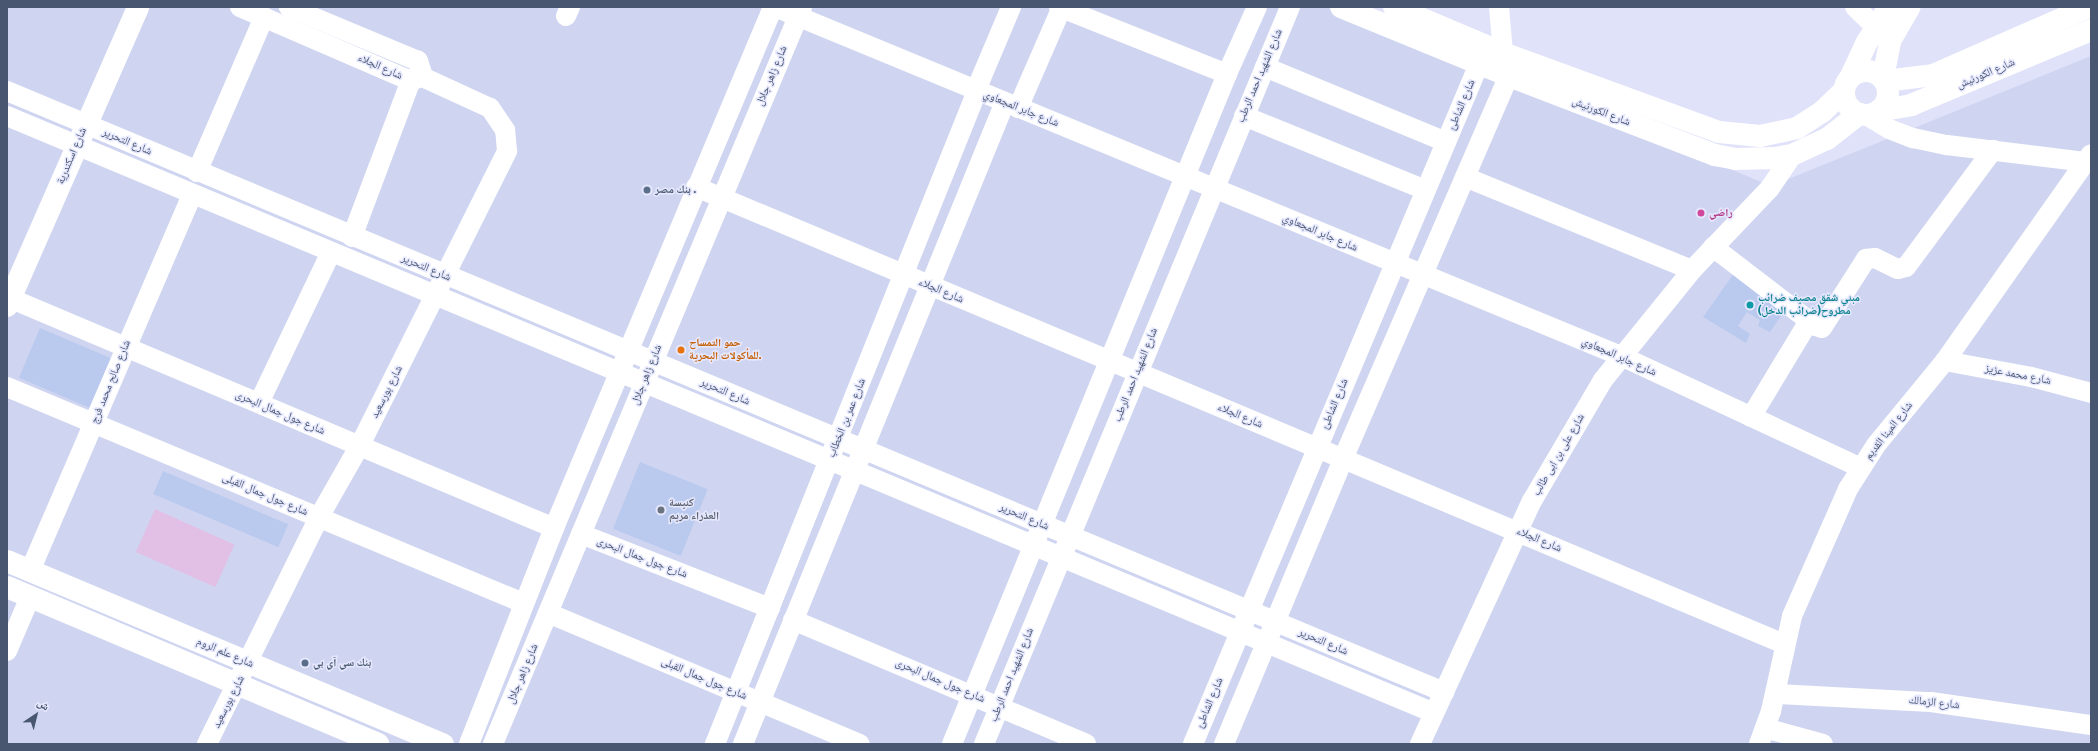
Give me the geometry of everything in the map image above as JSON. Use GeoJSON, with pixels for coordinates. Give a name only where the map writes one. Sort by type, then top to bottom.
{"type":"FeatureCollection","features":[{"type":"Feature","properties":{"kind":"street","name":"شارع اسكندرية"},"geometry":{"type":"LineString","coordinates":[[8,300],[138,7]]}},
{"type":"Feature","properties":{"kind":"street","name":"شارع الجلاء"},"geometry":{"type":"LineString","coordinates":[[240,7],[324,43],[416,78],[422,68],[418,61],[289,7]]}},
{"type":"Feature","properties":{"kind":"street"},"geometry":{"type":"LineString","coordinates":[[469,744],[523,603],[618,373],[774,7]]}},
{"type":"Feature","properties":{"kind":"street","name":"شارع جابر المجعاوي"},"geometry":{"type":"LineString","coordinates":[[774,7],[800,12],[1011,105],[1394,264],[1621,356],[1861,468]]}},
{"type":"Feature","properties":{"kind":"street","name":"شارع عمر بن الخطاب"},"geometry":{"type":"LineString","coordinates":[[716,744],[904,275],[976,90],[1011,7]]}},
{"type":"Feature","properties":{"kind":"street"},"geometry":{"type":"LineString","coordinates":[[743,744],[930,286],[1011,105],[1061,7],[1227,74]]}},
{"type":"Feature","properties":{"kind":"street"},"geometry":{"type":"LineString","coordinates":[[952,744],[1184,177],[1257,7]]}},
{"type":"Feature","properties":{"kind":"street","name":"شارع الشهيد احمد الرطب"},"geometry":{"type":"LineString","coordinates":[[984,744],[1136,373],[1290,7]]}},
{"type":"Feature","properties":{"kind":"street","name":"شارع الكورنيش"},"geometry":{"type":"LineString","coordinates":[[1341,7],[1479,64],[1696,149],[1735,159],[1783,157],[1828,139],[1867,113],[1911,105],[2091,30]]}},
{"type":"Feature","properties":{"kind":"street","name":"شارع الكورنيش"},"geometry":{"type":"LineString","coordinates":[[1394,7],[1503,54],[1698,125],[1750,136],[1797,128],[1816,117],[1848,83]]}},
{"type":"Feature","properties":{"kind":"street"},"geometry":{"type":"LineString","coordinates":[[1499,7],[1503,54]]}},
{"type":"Feature","properties":{"kind":"street"},"geometry":{"type":"LineString","coordinates":[[1855,7],[1883,41]]}},
{"type":"Feature","properties":{"kind":"street"},"geometry":{"type":"LineString","coordinates":[[1867,113],[1883,107],[1888,94],[1884,80],[1883,41],[1888,7]]}},
{"type":"Feature","properties":{"kind":"street"},"geometry":{"type":"LineString","coordinates":[[1910,7],[1883,41],[1873,57],[1864,48],[1848,83],[1847,105],[1867,113],[1889,129],[1913,138],[1947,145],[2088,158]]}},
{"type":"Feature","properties":{"kind":"street","name":"شارع الكورنيش"},"geometry":{"type":"LineString","coordinates":[[1884,80],[1933,75],[2089,7]]}},
{"type":"Feature","properties":{"kind":"street","name":"شارع زاهر جلال"},"geometry":{"type":"LineString","coordinates":[[493,744],[720,197],[800,12]]}},
{"type":"Feature","properties":{"kind":"street"},"geometry":{"type":"LineString","coordinates":[[197,172],[264,17]]}},
{"type":"Feature","properties":{"kind":"street"},"geometry":{"type":"LineString","coordinates":[[324,43],[332,25]]}},
{"type":"Feature","properties":{"kind":"street","name":"شارع الشاطئ"},"geometry":{"type":"LineString","coordinates":[[1193,744],[1316,448],[1479,64]]}},
{"type":"Feature","properties":{"kind":"street"},"geometry":{"type":"LineString","coordinates":[[1264,67],[1446,142]]}},
{"type":"Feature","properties":{"kind":"street"},"geometry":{"type":"LineString","coordinates":[[1848,83],[1868,70],[1884,80]]}},
{"type":"Feature","properties":{"kind":"street"},"geometry":{"type":"LineString","coordinates":[[1224,744],[1343,459],[1509,76]]}},
{"type":"Feature","properties":{"kind":"street"},"geometry":{"type":"LineString","coordinates":[[352,237],[416,78]]}},
{"type":"Feature","properties":{"kind":"street","name":"شارع بورسعيد"},"geometry":{"type":"LineString","coordinates":[[207,744],[249,663],[319,517],[360,447],[446,276],[507,150],[507,140],[501,121],[490,108],[416,78]]}},
{"type":"Feature","properties":{"kind":"street","name":"شارع التحرير"},"geometry":{"type":"LineString","coordinates":[[7,91],[352,237],[1444,692]]}},
{"type":"Feature","properties":{"kind":"street","name":"شارع التحرير"},"geometry":{"type":"LineString","coordinates":[[7,116],[618,373],[1434,712]]}},
{"type":"Feature","properties":{"kind":"street"},"geometry":{"type":"LineString","coordinates":[[1244,116],[1425,190]]}},
{"type":"Feature","properties":{"kind":"street","name":"شارع على بن ابى طالب"},"geometry":{"type":"LineString","coordinates":[[1420,744],[1517,531],[1557,457],[1603,380],[1692,270],[1756,202],[1783,157],[1797,128]]}},
{"type":"Feature","properties":{"kind":"street"},"geometry":{"type":"LineString","coordinates":[[1735,159],[1750,136],[1783,157]]}},
{"type":"Feature","properties":{"kind":"street"},"geometry":{"type":"LineString","coordinates":[[1714,247],[1819,328],[1824,326],[1866,259],[1875,258],[1898,269],[1906,267],[1993,150]]}},
{"type":"Feature","properties":{"kind":"street","name":"شارع المينا القديم"},"geometry":{"type":"LineString","coordinates":[[1762,736],[1776,694],[1784,644],[1792,616],[1848,489],[1861,468],[1945,360],[2088,158]]}},
{"type":"Feature","properties":{"kind":"street"},"geometry":{"type":"LineString","coordinates":[[1465,177],[1692,270]]}},
{"type":"Feature","properties":{"kind":"street","name":"شارع الجلاء"},"geometry":{"type":"LineString","coordinates":[[696,187],[1784,644]]}},
{"type":"Feature","properties":{"kind":"street","name":"شارع صالح محمد فرج"},"geometry":{"type":"LineString","coordinates":[[30,571],[192,194]]}},
{"type":"Feature","properties":{"kind":"street"},"geometry":{"type":"LineString","coordinates":[[259,403],[331,252]]}},
{"type":"Feature","properties":{"kind":"street","name":"شارع جول جمال البحرى"},"geometry":{"type":"LineString","coordinates":[[8,300],[126,347],[554,528]]}},
{"type":"Feature","properties":{"kind":"street"},"geometry":{"type":"LineString","coordinates":[[1751,417],[1809,321]]}},
{"type":"Feature","properties":{"kind":"street","name":"شارع محمد عزيز"},"geometry":{"type":"LineString","coordinates":[[1945,360],[2038,379],[2091,393]]}},
{"type":"Feature","properties":{"kind":"street","name":"شارع جول جمال القبلى"},"geometry":{"type":"LineString","coordinates":[[7,387],[523,603]]}},
{"type":"Feature","properties":{"kind":"street","name":"شارع جول جمال البحرى"},"geometry":{"type":"LineString","coordinates":[[581,534],[770,608]]}},
{"type":"Feature","properties":{"kind":"street","name":"شارع علم الروم"},"geometry":{"type":"LineString","coordinates":[[7,561],[443,744]]}},
{"type":"Feature","properties":{"kind":"street"},"geometry":{"type":"LineString","coordinates":[[7,587],[378,744]]}},
{"type":"Feature","properties":{"kind":"street"},"geometry":{"type":"LineString","coordinates":[[7,651],[30,597]]}},
{"type":"Feature","properties":{"kind":"street","name":"شارع جول جمال القبلى"},"geometry":{"type":"LineString","coordinates":[[548,613],[860,744]]}},
{"type":"Feature","properties":{"kind":"street","name":"شارع جول جمال البحرى"},"geometry":{"type":"LineString","coordinates":[[794,620],[972,694],[1086,744]]}},
{"type":"Feature","properties":{"kind":"street","name":"شارع الزمالك"},"geometry":{"type":"LineString","coordinates":[[1776,694],[1931,702],[2091,725]]}},
{"type":"Feature","properties":{"kind":"street"},"geometry":{"type":"LineString","coordinates":[[1762,736],[1823,744]]}},
{"type":"Feature","properties":{"kind":"shaded area"},"geometry":{"type":"Polygon","coordinates":[[[7,7],[1339,7],[1771,186],[2091,56],[2091,744],[7,744],[7,7]]]}},
{"type":"Feature","properties":{"kind":"shaded area"},"geometry":{"type":"Polygon","coordinates":[[[155,509],[234,544],[215,587],[136,552],[155,509]]]}},
{"type":"Feature","properties":{"kind":"building","name":"مبني شقق مصيف ضرائب مطروح(ضرائب الدخل)"},"geometry":{"type":"Polygon","coordinates":[[[1742,262],[1793,298],[1770,332],[1758,326],[1760,320],[1747,312],[1738,326],[1750,334],[1746,343],[1703,317],[1742,262]]]}},
{"type":"Feature","properties":{"kind":"building"},"geometry":{"type":"Polygon","coordinates":[[[40,328],[116,360],[95,410],[19,378],[40,328]]]}},
{"type":"Feature","properties":{"kind":"building","name":"كنيسة العذراء مريم"},"geometry":{"type":"Polygon","coordinates":[[[640,462],[708,489],[681,556],[613,529],[640,462]]]}},
{"type":"Feature","properties":{"kind":"building"},"geometry":{"type":"Polygon","coordinates":[[[163,471],[288,524],[278,547],[153,494],[163,471]]]}},
{"type":"Feature","properties":{"kind":"place","name":"بنك مصر ."},"geometry":{"type":"Point","coordinates":[647,190]}},
{"type":"Feature","properties":{"kind":"place","name":"راضي"},"geometry":{"type":"Point","coordinates":[1701,213]}},
{"type":"Feature","properties":{"kind":"place","name":"مبني شقق مصيف ضرائب مطروح(ضرائب الدخل)"},"geometry":{"type":"Point","coordinates":[1750,305]}},
{"type":"Feature","properties":{"kind":"place","name":"حمو التمساح للمأكولات البحرية."},"geometry":{"type":"Point","coordinates":[681,350]}},
{"type":"Feature","properties":{"kind":"place","name":"كنيسة العذراء مريم"},"geometry":{"type":"Point","coordinates":[661,510]}},
{"type":"Feature","properties":{"kind":"place","name":"بنك سي آي بي"},"geometry":{"type":"Point","coordinates":[305,663]}}]}
